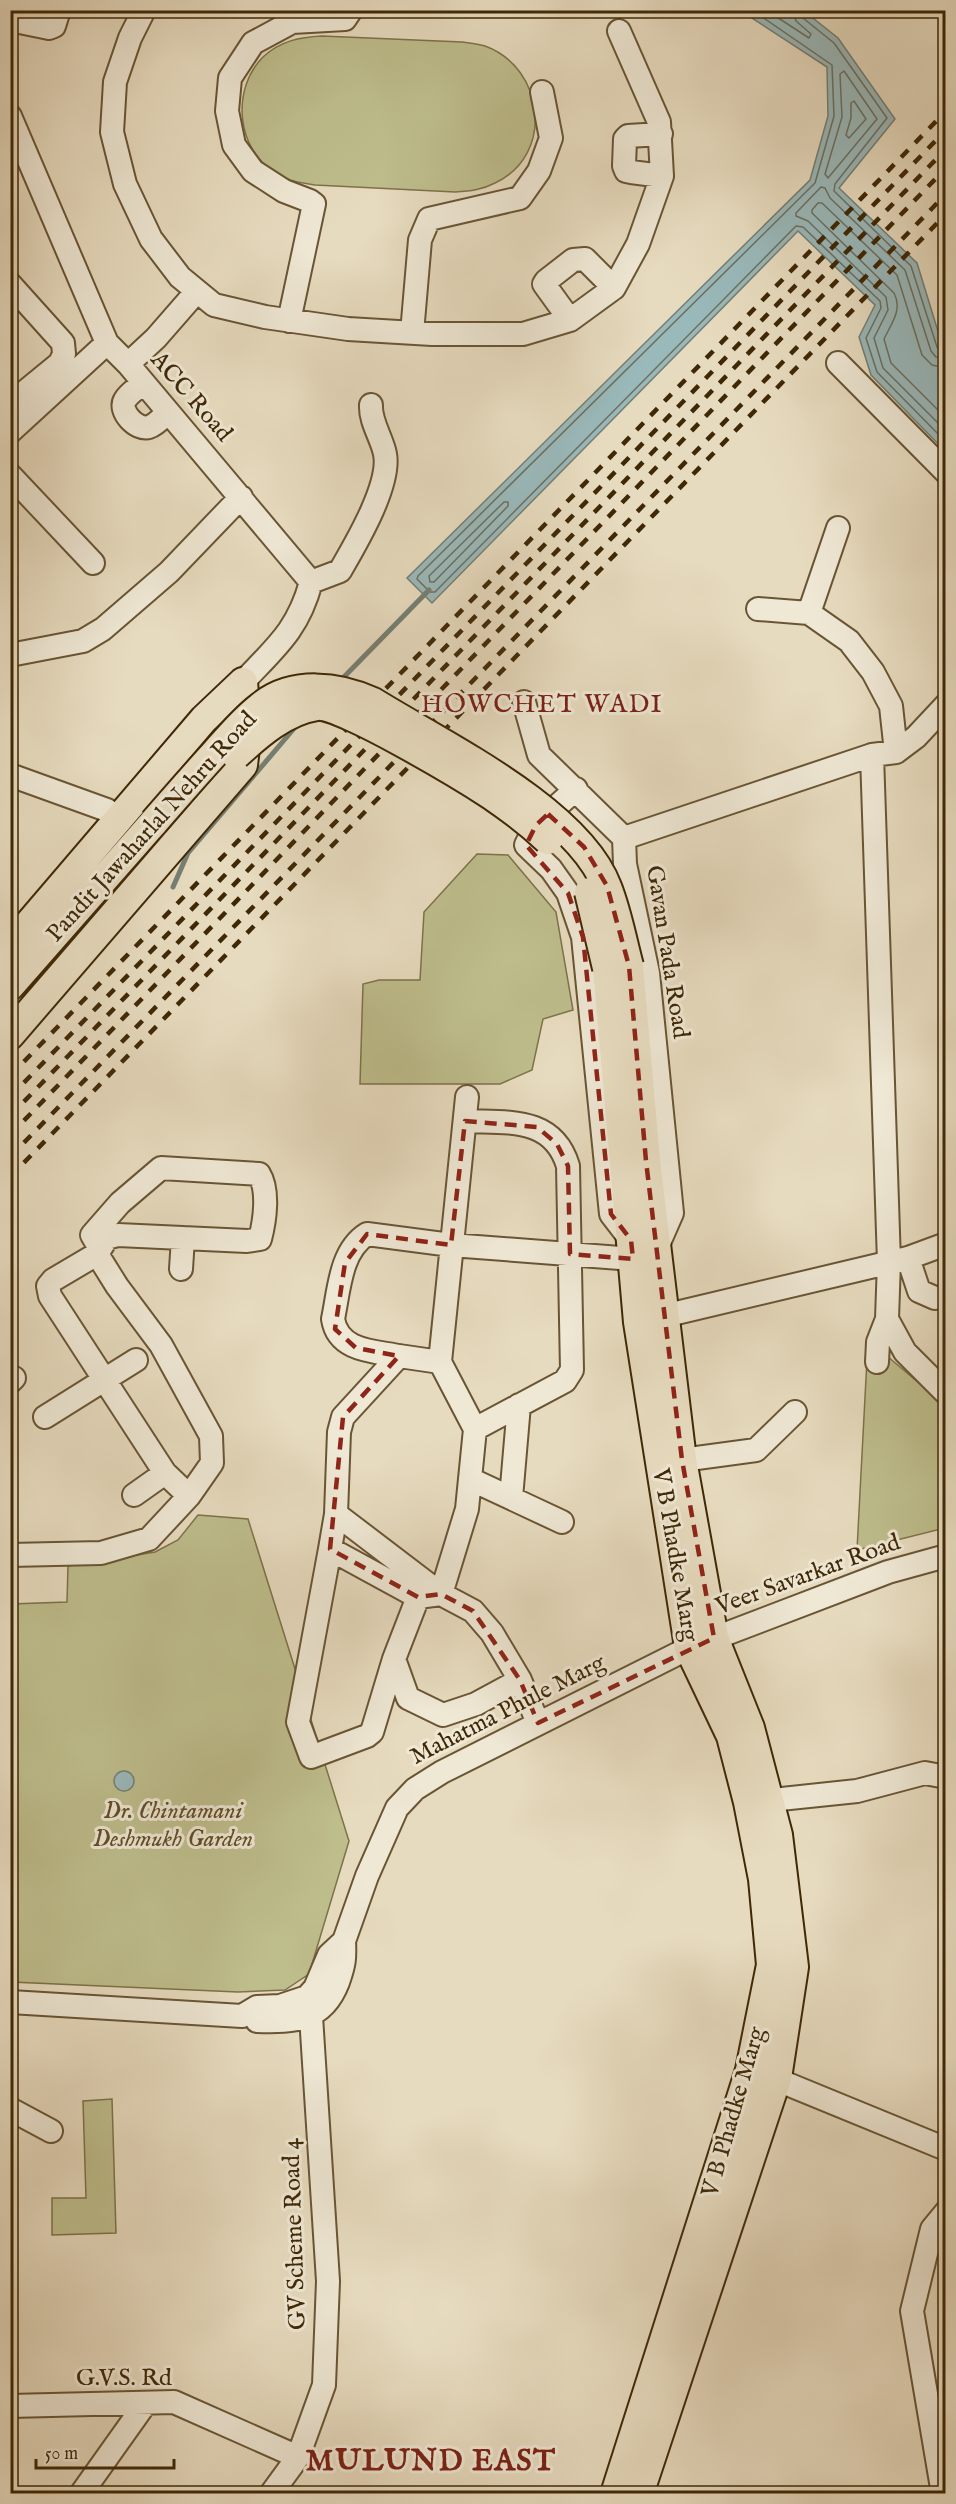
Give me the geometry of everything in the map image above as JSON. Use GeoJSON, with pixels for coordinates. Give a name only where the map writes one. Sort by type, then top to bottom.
{"type":"FeatureCollection","features":[{"type":"Feature","properties":{"kind":"main road"},"geometry":{"type":"LineString","coordinates":[[10,946],[204,719],[243,682]]}},
{"type":"Feature","properties":{"kind":"main road"},"geometry":{"type":"LineString","coordinates":[[10,1035],[243,765],[247,731],[243,682]]}},
{"type":"Feature","properties":{"kind":"main road","name":"Pandit Jawaharlal Nehru Road"},"geometry":{"type":"LineString","coordinates":[[10,1009],[234,732],[261,705],[292,691],[321,688],[352,692],[373,702],[516,789],[556,820],[584,847],[607,885],[618,967],[635,1160]]}},
{"type":"Feature","properties":{"kind":"main road","name":"Pandit Jawaharlal Nehru Road"},"geometry":{"type":"LineString","coordinates":[[10,986],[160,826]]}},
{"type":"Feature","properties":{"kind":"main road","name":"V B Phadke Marg"},"geometry":{"type":"LineString","coordinates":[[635,1160],[641,1248],[638,1322],[702,1643],[750,1728],[759,1802],[794,1967],[763,2074],[702,2261],[635,2488]]}},
{"type":"Feature","properties":{"kind":"main road","name":"V B Phadke Marg"},"geometry":{"type":"LineString","coordinates":[[641,1248],[665,1315],[702,1643]]}},
{"type":"Feature","properties":{"kind":"street"},"geometry":{"type":"LineString","coordinates":[[10,20],[49,28],[54,26],[59,10]]}},
{"type":"Feature","properties":{"kind":"street"},"geometry":{"type":"LineString","coordinates":[[144,10],[130,38],[115,82],[112,132],[125,184],[151,239],[180,277],[214,304],[289,321],[348,329],[412,333],[523,334],[570,320],[614,288],[638,244],[662,176],[659,122],[619,31]]}},
{"type":"Feature","properties":{"kind":"street"},"geometry":{"type":"LineString","coordinates":[[289,321],[314,204],[284,191],[253,171],[234,145],[226,111],[230,78],[253,43],[292,22],[345,19],[351,10]]}},
{"type":"Feature","properties":{"kind":"street"},"geometry":{"type":"LineString","coordinates":[[412,333],[420,240],[429,219],[520,198],[539,171],[551,138],[542,92]]}},
{"type":"Feature","properties":{"kind":"street","name":"ACC Road"},"geometry":{"type":"LineString","coordinates":[[10,116],[107,343],[128,364],[311,582]]}},
{"type":"Feature","properties":{"kind":"street"},"geometry":{"type":"LineString","coordinates":[[661,134],[628,136],[625,139],[624,166],[626,171],[662,176]]}},
{"type":"Feature","properties":{"kind":"street"},"geometry":{"type":"LineString","coordinates":[[570,320],[544,284],[546,280],[573,260],[585,259],[614,288]]}},
{"type":"Feature","properties":{"kind":"street"},"geometry":{"type":"LineString","coordinates":[[10,284],[63,343],[64,354],[60,363],[10,404]]}},
{"type":"Feature","properties":{"kind":"street"},"geometry":{"type":"LineString","coordinates":[[128,364],[156,338],[197,291]]}},
{"type":"Feature","properties":{"kind":"street"},"geometry":{"type":"LineString","coordinates":[[10,432],[107,343]]}},
{"type":"Feature","properties":{"kind":"street"},"geometry":{"type":"LineString","coordinates":[[838,363],[945,472]]}},
{"type":"Feature","properties":{"kind":"street"},"geometry":{"type":"LineString","coordinates":[[143,383],[123,402],[124,412],[139,427],[146,428],[155,424],[168,412]]}},
{"type":"Feature","properties":{"kind":"street"},"geometry":{"type":"LineString","coordinates":[[243,682],[292,629],[304,606],[311,582],[340,571],[374,506],[384,475],[386,456],[373,421],[371,405]]}},
{"type":"Feature","properties":{"kind":"street"},"geometry":{"type":"LineString","coordinates":[[10,475],[93,563]]}},
{"type":"Feature","properties":{"kind":"street"},"geometry":{"type":"LineString","coordinates":[[10,655],[83,641],[103,629],[169,572],[241,497]]}},
{"type":"Feature","properties":{"kind":"street"},"geometry":{"type":"LineString","coordinates":[[809,613],[838,528]]}},
{"type":"Feature","properties":{"kind":"street"},"geometry":{"type":"LineString","coordinates":[[758,609],[809,613],[849,641],[873,672],[891,706],[896,752]]}},
{"type":"Feature","properties":{"kind":"street","name":"Gavan Pada Road"},"geometry":{"type":"LineString","coordinates":[[524,702],[539,755],[624,838],[625,864],[648,973],[672,1213],[641,1248]]}},
{"type":"Feature","properties":{"kind":"street"},"geometry":{"type":"LineString","coordinates":[[624,838],[872,755],[896,752],[942,718]]}},
{"type":"Feature","properties":{"kind":"street"},"geometry":{"type":"LineString","coordinates":[[872,755],[898,1260],[887,1319],[878,1342],[877,1362]]}},
{"type":"Feature","properties":{"kind":"street"},"geometry":{"type":"LineString","coordinates":[[10,775],[107,810]]}},
{"type":"Feature","properties":{"kind":"street"},"geometry":{"type":"LineString","coordinates":[[576,789],[536,825],[526,845],[551,869],[568,893],[583,937],[611,1214],[641,1248]]}},
{"type":"Feature","properties":{"kind":"street"},"geometry":{"type":"LineString","coordinates":[[441,1594],[463,1526],[475,1429],[440,1362],[467,1097]]}},
{"type":"Feature","properties":{"kind":"street"},"geometry":{"type":"LineString","coordinates":[[465,1121],[526,1124],[537,1127],[557,1144],[568,1166],[572,1370],[565,1381],[475,1429]]}},
{"type":"Feature","properties":{"kind":"street"},"geometry":{"type":"LineString","coordinates":[[10,1555],[101,1553],[149,1539],[189,1496],[212,1463],[211,1436],[161,1345],[117,1286],[110,1250],[92,1235],[120,1203],[161,1167],[259,1174],[265,1183],[263,1228],[260,1239],[182,1253],[110,1250],[53,1280],[48,1286],[48,1292],[165,1473],[189,1496]]}},
{"type":"Feature","properties":{"kind":"street"},"geometry":{"type":"LineString","coordinates":[[440,1362],[356,1348],[343,1341],[335,1329],[333,1319],[345,1263],[358,1239],[367,1234],[451,1245],[570,1254],[641,1248]]}},
{"type":"Feature","properties":{"kind":"street"},"geometry":{"type":"LineString","coordinates":[[638,1322],[898,1260],[945,1244]]}},
{"type":"Feature","properties":{"kind":"street"},"geometry":{"type":"LineString","coordinates":[[898,1260],[919,1291],[935,1298]]}},
{"type":"Feature","properties":{"kind":"street"},"geometry":{"type":"LineString","coordinates":[[887,1319],[904,1352],[945,1392]]}},
{"type":"Feature","properties":{"kind":"street"},"geometry":{"type":"LineString","coordinates":[[399,1356],[343,1417],[339,1432],[336,1514],[298,1722],[311,1757],[317,1757],[372,1732],[394,1659],[418,1597]]}},
{"type":"Feature","properties":{"kind":"street"},"geometry":{"type":"LineString","coordinates":[[45,1417],[136,1360]]}},
{"type":"Feature","properties":{"kind":"street"},"geometry":{"type":"LineString","coordinates":[[511,1498],[519,1405]]}},
{"type":"Feature","properties":{"kind":"street"},"geometry":{"type":"LineString","coordinates":[[682,1460],[756,1450],[795,1412]]}},
{"type":"Feature","properties":{"kind":"street"},"geometry":{"type":"LineString","coordinates":[[134,1495],[165,1473]]}},
{"type":"Feature","properties":{"kind":"street"},"geometry":{"type":"LineString","coordinates":[[470,1479],[562,1522]]}},
{"type":"Feature","properties":{"kind":"street"},"geometry":{"type":"LineString","coordinates":[[336,1514],[441,1594],[472,1611],[492,1633],[520,1680],[538,1723]]}},
{"type":"Feature","properties":{"kind":"street"},"geometry":{"type":"LineString","coordinates":[[330,1549],[418,1597],[441,1594]]}},
{"type":"Feature","properties":{"kind":"street","name":"Veer Savarkar Road"},"geometry":{"type":"LineString","coordinates":[[702,1643],[888,1572],[945,1556]]}},
{"type":"Feature","properties":{"kind":"street","name":"Mahatma Phule Marg"},"geometry":{"type":"LineString","coordinates":[[309,2007],[331,1998],[345,1961],[344,1941],[368,1876],[398,1808],[415,1789],[442,1772],[538,1723],[702,1643]]}},
{"type":"Feature","properties":{"kind":"street"},"geometry":{"type":"LineString","coordinates":[[394,1659],[408,1698],[443,1715],[476,1704],[520,1680]]}},
{"type":"Feature","properties":{"kind":"street"},"geometry":{"type":"LineString","coordinates":[[759,1802],[857,1791],[925,1773],[945,1776]]}},
{"type":"Feature","properties":{"kind":"street"},"geometry":{"type":"LineString","coordinates":[[10,2002],[242,2016],[258,2022],[309,2007]]}},
{"type":"Feature","properties":{"kind":"street","name":"GV Scheme Road 4"},"geometry":{"type":"LineString","coordinates":[[271,2493],[298,2457],[324,2385],[328,2281],[309,2007]]}},
{"type":"Feature","properties":{"kind":"street"},"geometry":{"type":"LineString","coordinates":[[763,2074],[945,2149]]}},
{"type":"Feature","properties":{"kind":"street"},"geometry":{"type":"LineString","coordinates":[[10,2109],[51,2131]]}},
{"type":"Feature","properties":{"kind":"street"},"geometry":{"type":"LineString","coordinates":[[943,2493],[912,2311],[932,2229],[945,2212]]}},
{"type":"Feature","properties":{"kind":"street","name":"G.V.S. Rd"},"geometry":{"type":"LineString","coordinates":[[10,2406],[174,2402],[298,2457]]}},
{"type":"Feature","properties":{"kind":"street"},"geometry":{"type":"LineString","coordinates":[[81,2493],[145,2404]]}},
{"type":"Feature","properties":{"kind":"highlighted area"},"geometry":{"type":"Polygon","coordinates":[[[548,814],[584,847],[607,886],[629,966],[646,1161],[682,1460],[714,1638],[538,1723],[520,1680],[473,1611],[441,1594],[418,1597],[330,1549],[343,1417],[399,1356],[356,1348],[335,1329],[345,1263],[367,1234],[451,1245],[465,1121],[537,1127],[557,1144],[568,1166],[570,1254],[633,1259],[631,1240],[611,1214],[583,937],[568,893],[526,845],[536,825],[548,814]]]}},
{"type":"Feature","properties":{"kind":"green space"},"geometry":{"type":"Polygon","coordinates":[[[306,37],[462,42],[485,46],[505,57],[520,73],[530,92],[535,112],[534,133],[527,153],[514,170],[495,183],[481,189],[466,191],[315,185],[281,176],[263,163],[253,150],[246,135],[242,118],[246,85],[253,70],[263,57],[276,47],[306,37]]]}},
{"type":"Feature","properties":{"kind":"green space"},"geometry":{"type":"Polygon","coordinates":[[[477,854],[508,855],[556,912],[573,1010],[543,1019],[532,1070],[500,1084],[360,1084],[363,984],[379,980],[420,980],[424,912],[477,854]]]}},
{"type":"Feature","properties":{"kind":"green space"},"geometry":{"type":"Polygon","coordinates":[[[868,1340],[945,1405],[945,1528],[857,1550],[868,1340]]]}},
{"type":"Feature","properties":{"kind":"green space","name":"Dr. Chintamani Deshmukh Garden"},"geometry":{"type":"Polygon","coordinates":[[[198,1515],[248,1519],[349,1841],[309,1974],[285,1990],[238,1992],[11,1982],[11,1604],[67,1602],[68,1566],[155,1552],[178,1540],[198,1515]]]}},
{"type":"Feature","properties":{"kind":"green space"},"geometry":{"type":"Polygon","coordinates":[[[112,2099],[116,2233],[52,2235],[52,2198],[86,2198],[83,2101],[112,2099]]]}},
{"type":"Feature","properties":{"kind":"water"},"geometry":{"type":"Polygon","coordinates":[[[741,11],[804,11],[838,38],[895,119],[839,188],[917,263],[945,354],[945,451],[871,375],[859,337],[875,305],[798,231],[432,603],[407,578],[810,180],[828,116],[827,67],[741,11]]]}},
{"type":"Feature","properties":{"kind":"water"},"geometry":{"type":"Polygon","coordinates":[[[124,1771],[131,1774],[134,1781],[131,1788],[124,1791],[117,1788],[114,1781],[117,1774],[124,1771]]]}},
{"type":"Feature","properties":{"kind":"waterway"},"geometry":{"type":"LineString","coordinates":[[339,682],[429,590]]}},
{"type":"Feature","properties":{"kind":"waterway"},"geometry":{"type":"LineString","coordinates":[[173,887],[188,853],[297,725]]}},
{"type":"Feature","properties":{"kind":"railway"},"geometry":{"type":"LineString","coordinates":[[10,1076],[946,111]]}},
{"type":"Feature","properties":{"kind":"railway"},"geometry":{"type":"LineString","coordinates":[[10,1097],[946,130]]}},
{"type":"Feature","properties":{"kind":"railway"},"geometry":{"type":"LineString","coordinates":[[10,1116],[946,149]]}},
{"type":"Feature","properties":{"kind":"railway"},"geometry":{"type":"LineString","coordinates":[[10,1135],[946,168]]}},
{"type":"Feature","properties":{"kind":"railway"},"geometry":{"type":"LineString","coordinates":[[10,1157],[946,194]]}},
{"type":"Feature","properties":{"kind":"railway"},"geometry":{"type":"LineString","coordinates":[[10,1177],[946,214]]}},
{"type":"Feature","properties":{"kind":"district","name":"HOWCHET WADI"},"geometry":{"type":"Point","coordinates":[542,704]}},
{"type":"Feature","properties":{"kind":"district","name":"MULUND EAST"},"geometry":{"type":"Point","coordinates":[431,2462]}}]}
